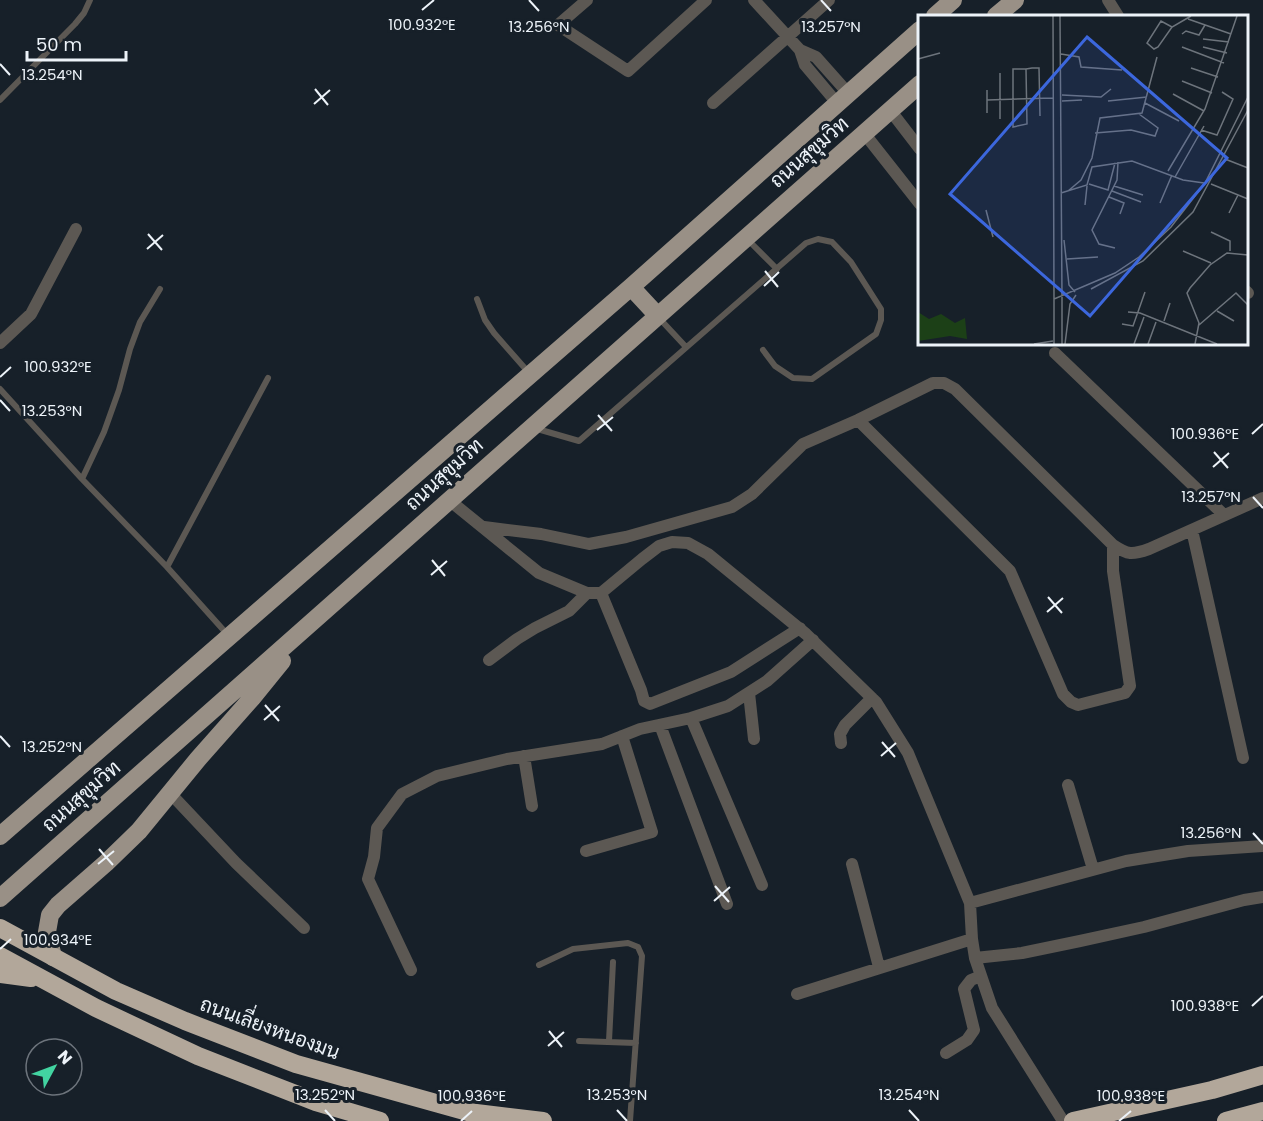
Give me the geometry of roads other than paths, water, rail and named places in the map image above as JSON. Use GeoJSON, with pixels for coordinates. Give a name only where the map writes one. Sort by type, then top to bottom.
{"type":"FeatureCollection","features":[{"type":"Feature","properties":{"kind":"highway","name":"ถนนเลี่ยงหนองมน"},"geometry":{"type":"LineString","coordinates":[[0,928],[116,991],[185,1021],[296,1064],[468,1112],[543,1121]]}},
{"type":"Feature","properties":{"kind":"highway"},"geometry":{"type":"LineString","coordinates":[[0,957],[96,1008],[198,1056],[316,1102],[380,1121]]}},
{"type":"Feature","properties":{"kind":"highway"},"geometry":{"type":"LineString","coordinates":[[0,974],[42,979]]}},
{"type":"Feature","properties":{"kind":"highway"},"geometry":{"type":"LineString","coordinates":[[1073,1121],[1212,1090],[1263,1075]]}},
{"type":"Feature","properties":{"kind":"highway"},"geometry":{"type":"LineString","coordinates":[[1226,1121],[1257,1115]]}},
{"type":"Feature","properties":{"kind":"main road"},"geometry":{"type":"LineString","coordinates":[[936,15],[953,0]]}},
{"type":"Feature","properties":{"kind":"main road"},"geometry":{"type":"LineString","coordinates":[[997,15],[1015,0]]}},
{"type":"Feature","properties":{"kind":"main road","name":"ถนนสุขุมวิท"},"geometry":{"type":"LineString","coordinates":[[0,836],[631,287],[918,32]]}},
{"type":"Feature","properties":{"kind":"main road","name":"ถนนสุขุมวิท"},"geometry":{"type":"LineString","coordinates":[[0,898],[918,86]]}},
{"type":"Feature","properties":{"kind":"main road"},"geometry":{"type":"LineString","coordinates":[[631,287],[657,315]]}},
{"type":"Feature","properties":{"kind":"main road"},"geometry":{"type":"LineString","coordinates":[[53,957],[47,932],[50,915],[139,831],[252,698],[311,624]]}},
{"type":"Feature","properties":{"kind":"street"},"geometry":{"type":"LineString","coordinates":[[587,0],[558,25],[628,71],[706,0]]}},
{"type":"Feature","properties":{"kind":"street"},"geometry":{"type":"LineString","coordinates":[[754,0],[800,50],[805,65],[842,98]]}},
{"type":"Feature","properties":{"kind":"street"},"geometry":{"type":"LineString","coordinates":[[713,103],[829,0]]}},
{"type":"Feature","properties":{"kind":"street"},"geometry":{"type":"LineString","coordinates":[[1108,0],[1117,15]]}},
{"type":"Feature","properties":{"kind":"street"},"geometry":{"type":"LineString","coordinates":[[890,111],[918,146]]}},
{"type":"Feature","properties":{"kind":"street"},"geometry":{"type":"LineString","coordinates":[[864,133],[918,201]]}},
{"type":"Feature","properties":{"kind":"street"},"geometry":{"type":"LineString","coordinates":[[0,343],[31,314],[76,229]]}},
{"type":"Feature","properties":{"kind":"street"},"geometry":{"type":"LineString","coordinates":[[1055,352],[1224,516]]}},
{"type":"Feature","properties":{"kind":"street"},"geometry":{"type":"LineString","coordinates":[[483,527],[541,534],[590,544],[626,537],[732,507],[752,494],[803,444],[933,383],[944,383],[955,389],[1113,545],[1125,553],[1135,554],[1149,549],[1263,498]]}},
{"type":"Feature","properties":{"kind":"street"},"geometry":{"type":"LineString","coordinates":[[858,420],[1010,571],[1063,694],[1078,705],[1125,693],[1130,686],[1113,572],[1113,545]]}},
{"type":"Feature","properties":{"kind":"street"},"geometry":{"type":"LineString","coordinates":[[449,500],[539,573],[587,593],[601,593],[659,546],[672,542],[688,543],[708,554],[800,628],[876,702],[908,753],[970,903],[975,958],[992,1008],[1063,1121]]}},
{"type":"Feature","properties":{"kind":"street"},"geometry":{"type":"LineString","coordinates":[[1192,530],[1243,759]]}},
{"type":"Feature","properties":{"kind":"street"},"geometry":{"type":"LineString","coordinates":[[489,660],[517,639],[569,611],[587,593]]}},
{"type":"Feature","properties":{"kind":"street"},"geometry":{"type":"LineString","coordinates":[[601,593],[644,701],[650,705],[731,672],[800,628]]}},
{"type":"Feature","properties":{"kind":"street"},"geometry":{"type":"LineString","coordinates":[[411,970],[368,879],[374,857],[377,828],[402,794],[437,776],[524,756],[602,744],[640,729],[691,718],[728,706],[767,681],[813,640]]}},
{"type":"Feature","properties":{"kind":"street"},"geometry":{"type":"LineString","coordinates":[[749,693],[754,739]]}},
{"type":"Feature","properties":{"kind":"street"},"geometry":{"type":"LineString","coordinates":[[841,743],[840,734],[845,725],[872,698]]}},
{"type":"Feature","properties":{"kind":"street"},"geometry":{"type":"LineString","coordinates":[[691,718],[762,885]]}},
{"type":"Feature","properties":{"kind":"street"},"geometry":{"type":"LineString","coordinates":[[660,725],[727,904]]}},
{"type":"Feature","properties":{"kind":"street"},"geometry":{"type":"LineString","coordinates":[[586,851],[652,832],[622,736]]}},
{"type":"Feature","properties":{"kind":"street"},"geometry":{"type":"LineString","coordinates":[[524,756],[532,806]]}},
{"type":"Feature","properties":{"kind":"street"},"geometry":{"type":"LineString","coordinates":[[1068,785],[1093,869]]}},
{"type":"Feature","properties":{"kind":"street"},"geometry":{"type":"LineString","coordinates":[[170,793],[304,928]]}},
{"type":"Feature","properties":{"kind":"street"},"geometry":{"type":"LineString","coordinates":[[970,903],[1126,861],[1188,851],[1263,846]]}},
{"type":"Feature","properties":{"kind":"street"},"geometry":{"type":"LineString","coordinates":[[852,864],[879,967]]}},
{"type":"Feature","properties":{"kind":"street"},"geometry":{"type":"LineString","coordinates":[[975,958],[1022,953],[1080,941],[1263,897]]}},
{"type":"Feature","properties":{"kind":"street"},"geometry":{"type":"LineString","coordinates":[[796,994],[972,939]]}},
{"type":"Feature","properties":{"kind":"street"},"geometry":{"type":"LineString","coordinates":[[946,1053],[967,1040],[974,1030],[964,989],[971,980],[981,976]]}},
{"type":"Feature","properties":{"kind":"lane"},"geometry":{"type":"LineString","coordinates":[[0,100],[75,24],[84,13],[90,0]]}},
{"type":"Feature","properties":{"kind":"lane"},"geometry":{"type":"LineString","coordinates":[[746,237],[777,268]]}},
{"type":"Feature","properties":{"kind":"lane"},"geometry":{"type":"LineString","coordinates":[[531,427],[579,441],[806,243],[818,239],[831,242],[851,262],[881,309],[881,321],[876,334],[812,380],[793,378],[775,366],[763,350]]}},
{"type":"Feature","properties":{"kind":"lane"},"geometry":{"type":"LineString","coordinates":[[82,479],[104,432],[140,322],[160,289]]}},
{"type":"Feature","properties":{"kind":"lane"},"geometry":{"type":"LineString","coordinates":[[477,299],[485,320],[494,333],[531,374]]}},
{"type":"Feature","properties":{"kind":"lane"},"geometry":{"type":"LineString","coordinates":[[657,315],[686,347]]}},
{"type":"Feature","properties":{"kind":"lane"},"geometry":{"type":"LineString","coordinates":[[167,567],[268,378]]}},
{"type":"Feature","properties":{"kind":"lane"},"geometry":{"type":"LineString","coordinates":[[0,389],[167,567],[229,637]]}},
{"type":"Feature","properties":{"kind":"lane"},"geometry":{"type":"LineString","coordinates":[[539,965],[573,949],[628,943],[638,947],[642,956],[630,1121]]}},
{"type":"Feature","properties":{"kind":"lane"},"geometry":{"type":"LineString","coordinates":[[609,1041],[613,962]]}},
{"type":"Feature","properties":{"kind":"lane"},"geometry":{"type":"LineString","coordinates":[[579,1041],[636,1043]]}}]}
